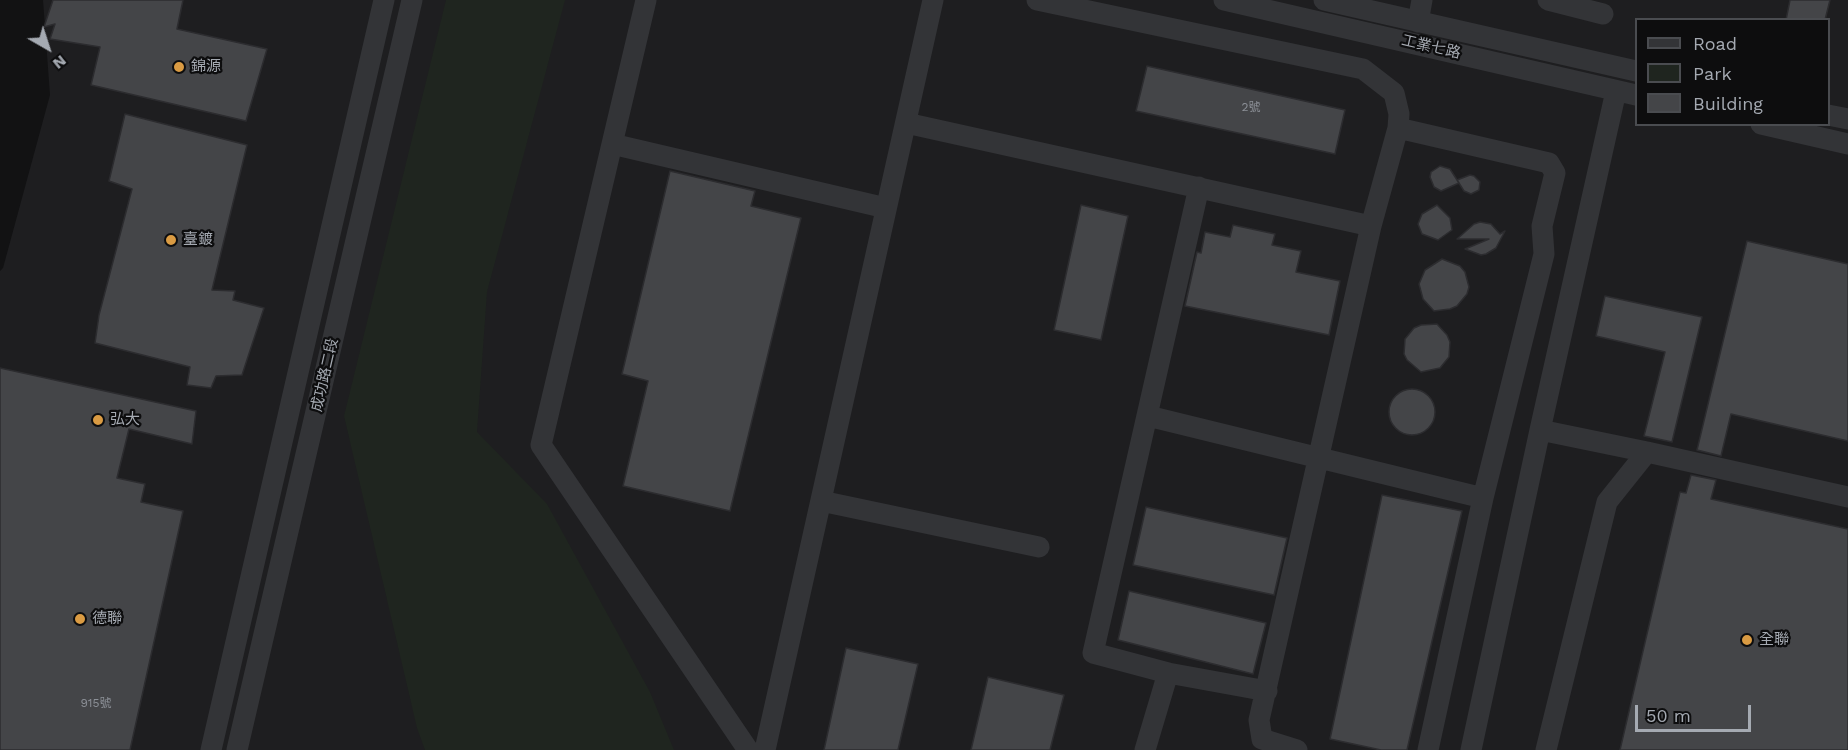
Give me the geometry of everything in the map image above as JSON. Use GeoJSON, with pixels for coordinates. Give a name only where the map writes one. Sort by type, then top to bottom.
{"type":"FeatureCollection","features":[{"type":"Feature","properties":{"kind":"street","name":"成功路二段"},"geometry":{"type":"LineString","coordinates":[[211,750],[384,0]]}},
{"type":"Feature","properties":{"kind":"street","name":"成功路二段"},"geometry":{"type":"LineString","coordinates":[[237,750],[412,0]]}},
{"type":"Feature","properties":{"kind":"street"},"geometry":{"type":"LineString","coordinates":[[646,0],[541,445],[748,750]]}},
{"type":"Feature","properties":{"kind":"street"},"geometry":{"type":"LineString","coordinates":[[765,750],[933,0]]}},
{"type":"Feature","properties":{"kind":"street"},"geometry":{"type":"LineString","coordinates":[[1037,0],[1363,69],[1395,93],[1399,114],[1398,128],[1371,226],[1259,720],[1262,739],[1297,750]]}},
{"type":"Feature","properties":{"kind":"street","name":"工業七路"},"geometry":{"type":"LineString","coordinates":[[1224,0],[1626,93]]}},
{"type":"Feature","properties":{"kind":"street","name":"工業七路"},"geometry":{"type":"LineString","coordinates":[[1324,0],[1635,71]]}},
{"type":"Feature","properties":{"kind":"street"},"geometry":{"type":"LineString","coordinates":[[1418,22],[1422,0]]}},
{"type":"Feature","properties":{"kind":"street"},"geometry":{"type":"LineString","coordinates":[[1548,0],[1603,14]]}},
{"type":"Feature","properties":{"kind":"street"},"geometry":{"type":"LineString","coordinates":[[1471,750],[1540,430],[1626,93]]}},
{"type":"Feature","properties":{"kind":"street"},"geometry":{"type":"LineString","coordinates":[[1830,115],[1848,119]]}},
{"type":"Feature","properties":{"kind":"street"},"geometry":{"type":"LineString","coordinates":[[906,123],[1371,226]]}},
{"type":"Feature","properties":{"kind":"street"},"geometry":{"type":"LineString","coordinates":[[1770,126],[1848,144]]}},
{"type":"Feature","properties":{"kind":"street"},"geometry":{"type":"LineString","coordinates":[[1398,128],[1549,163],[1555,173],[1542,226],[1544,254],[1483,498],[1428,750]]}},
{"type":"Feature","properties":{"kind":"street"},"geometry":{"type":"LineString","coordinates":[[612,144],[886,208]]}},
{"type":"Feature","properties":{"kind":"street"},"geometry":{"type":"LineString","coordinates":[[1198,187],[1093,653],[1168,673],[1267,691]]}},
{"type":"Feature","properties":{"kind":"street"},"geometry":{"type":"LineString","coordinates":[[1148,416],[1483,498]]}},
{"type":"Feature","properties":{"kind":"street"},"geometry":{"type":"LineString","coordinates":[[1540,430],[1848,497]]}},
{"type":"Feature","properties":{"kind":"street"},"geometry":{"type":"LineString","coordinates":[[1546,750],[1607,502],[1647,452]]}},
{"type":"Feature","properties":{"kind":"street"},"geometry":{"type":"LineString","coordinates":[[821,501],[1039,547]]}},
{"type":"Feature","properties":{"kind":"street"},"geometry":{"type":"LineString","coordinates":[[1145,750],[1168,673]]}},
{"type":"Feature","properties":{"kind":"shaded area"},"geometry":{"type":"Polygon","coordinates":[[[43,0],[1848,0],[1848,750],[0,750],[0,271],[3,268],[50,95],[43,0]]]}},
{"type":"Feature","properties":{"kind":"green space"},"geometry":{"type":"Polygon","coordinates":[[[446,0],[565,0],[487,292],[477,432],[547,504],[650,692],[674,750],[425,750],[417,728],[344,416],[446,0]]]}},
{"type":"Feature","properties":{"kind":"building","name":"錦源"},"geometry":{"type":"Polygon","coordinates":[[[53,0],[183,0],[177,29],[267,49],[246,121],[91,85],[100,47],[50,39],[55,24],[44,27],[53,0]]]}},
{"type":"Feature","properties":{"kind":"building"},"geometry":{"type":"Polygon","coordinates":[[[1790,0],[1830,0],[1826,18],[1786,18],[1790,0]]]}},
{"type":"Feature","properties":{"kind":"building"},"geometry":{"type":"Polygon","coordinates":[[[1147,66],[1345,110],[1335,154],[1136,111],[1147,66]]]}},
{"type":"Feature","properties":{"kind":"building","name":"臺鍍"},"geometry":{"type":"Polygon","coordinates":[[[125,114],[247,145],[212,290],[235,291],[233,300],[264,308],[242,375],[216,376],[211,388],[187,385],[190,367],[95,343],[99,315],[132,189],[109,181],[125,114]]]}},
{"type":"Feature","properties":{"kind":"building"},"geometry":{"type":"Polygon","coordinates":[[[1440,166],[1450,169],[1459,183],[1441,191],[1434,187],[1430,177],[1431,172],[1440,166]]]}},
{"type":"Feature","properties":{"kind":"building"},"geometry":{"type":"Polygon","coordinates":[[[670,171],[755,191],[751,206],[801,218],[730,511],[623,486],[648,381],[622,374],[670,171]]]}},
{"type":"Feature","properties":{"kind":"building"},"geometry":{"type":"Polygon","coordinates":[[[1470,175],[1480,182],[1479,190],[1471,194],[1464,191],[1457,180],[1470,175]]]}},
{"type":"Feature","properties":{"kind":"building"},"geometry":{"type":"Polygon","coordinates":[[[1081,205],[1128,216],[1101,340],[1054,330],[1081,205]]]}},
{"type":"Feature","properties":{"kind":"building"},"geometry":{"type":"Polygon","coordinates":[[[1437,205],[1450,218],[1452,230],[1438,240],[1422,234],[1418,224],[1422,214],[1437,205]]]}},
{"type":"Feature","properties":{"kind":"building"},"geometry":{"type":"Polygon","coordinates":[[[1480,222],[1491,224],[1500,234],[1505,231],[1496,248],[1481,255],[1465,249],[1489,239],[1457,239],[1474,224],[1480,222]]]}},
{"type":"Feature","properties":{"kind":"building"},"geometry":{"type":"Polygon","coordinates":[[[1233,225],[1275,234],[1272,245],[1301,251],[1296,272],[1340,281],[1329,335],[1185,306],[1197,252],[1201,253],[1205,232],[1230,237],[1233,225]]]}},
{"type":"Feature","properties":{"kind":"building"},"geometry":{"type":"Polygon","coordinates":[[[1747,241],[1848,264],[1848,441],[1731,414],[1721,456],[1697,450],[1747,241]]]}},
{"type":"Feature","properties":{"kind":"building"},"geometry":{"type":"Polygon","coordinates":[[[1442,259],[1460,266],[1465,272],[1469,287],[1467,294],[1457,306],[1434,311],[1423,299],[1419,284],[1425,270],[1442,259]]]}},
{"type":"Feature","properties":{"kind":"building"},"geometry":{"type":"Polygon","coordinates":[[[1605,296],[1702,317],[1672,442],[1644,436],[1665,352],[1596,336],[1605,296]]]}},
{"type":"Feature","properties":{"kind":"building"},"geometry":{"type":"Polygon","coordinates":[[[1437,324],[1450,342],[1449,357],[1440,368],[1421,372],[1407,360],[1404,354],[1405,339],[1414,328],[1437,324]]]}},
{"type":"Feature","properties":{"kind":"building","name":"德聯"},"geometry":{"type":"Polygon","coordinates":[[[0,368],[196,411],[192,444],[129,429],[117,478],[145,484],[141,502],[183,511],[130,750],[0,750],[0,368]]]}},
{"type":"Feature","properties":{"kind":"building"},"geometry":{"type":"Polygon","coordinates":[[[1412,389],[1421,390],[1428,396],[1434,403],[1434,421],[1428,428],[1421,434],[1412,435],[1403,434],[1396,428],[1390,421],[1389,412],[1390,403],[1396,396],[1403,390],[1412,389]]]}},
{"type":"Feature","properties":{"kind":"building","name":"全聯"},"geometry":{"type":"Polygon","coordinates":[[[1691,475],[1716,480],[1711,499],[1848,529],[1848,750],[1620,750],[1680,492],[1686,493],[1691,475]]]}},
{"type":"Feature","properties":{"kind":"building"},"geometry":{"type":"Polygon","coordinates":[[[1382,495],[1462,511],[1407,750],[1381,750],[1330,739],[1382,495]]]}},
{"type":"Feature","properties":{"kind":"building"},"geometry":{"type":"Polygon","coordinates":[[[1146,507],[1287,538],[1274,595],[1133,565],[1146,507]]]}},
{"type":"Feature","properties":{"kind":"building"},"geometry":{"type":"Polygon","coordinates":[[[1129,591],[1266,623],[1253,674],[1118,640],[1129,591]]]}},
{"type":"Feature","properties":{"kind":"building"},"geometry":{"type":"Polygon","coordinates":[[[846,648],[918,664],[898,750],[824,750],[846,648]]]}},
{"type":"Feature","properties":{"kind":"building"},"geometry":{"type":"Polygon","coordinates":[[[988,677],[1064,695],[1050,750],[971,750],[988,677]]]}},
{"type":"Feature","properties":{"kind":"place","name":"錦源"},"geometry":{"type":"Point","coordinates":[179,67]}},
{"type":"Feature","properties":{"kind":"place","name":"臺鍍"},"geometry":{"type":"Point","coordinates":[171,240]}},
{"type":"Feature","properties":{"kind":"place","name":"弘大"},"geometry":{"type":"Point","coordinates":[98,420]}},
{"type":"Feature","properties":{"kind":"place","name":"德聯"},"geometry":{"type":"Point","coordinates":[80,619]}},
{"type":"Feature","properties":{"kind":"place","name":"全聯"},"geometry":{"type":"Point","coordinates":[1747,640]}}]}
